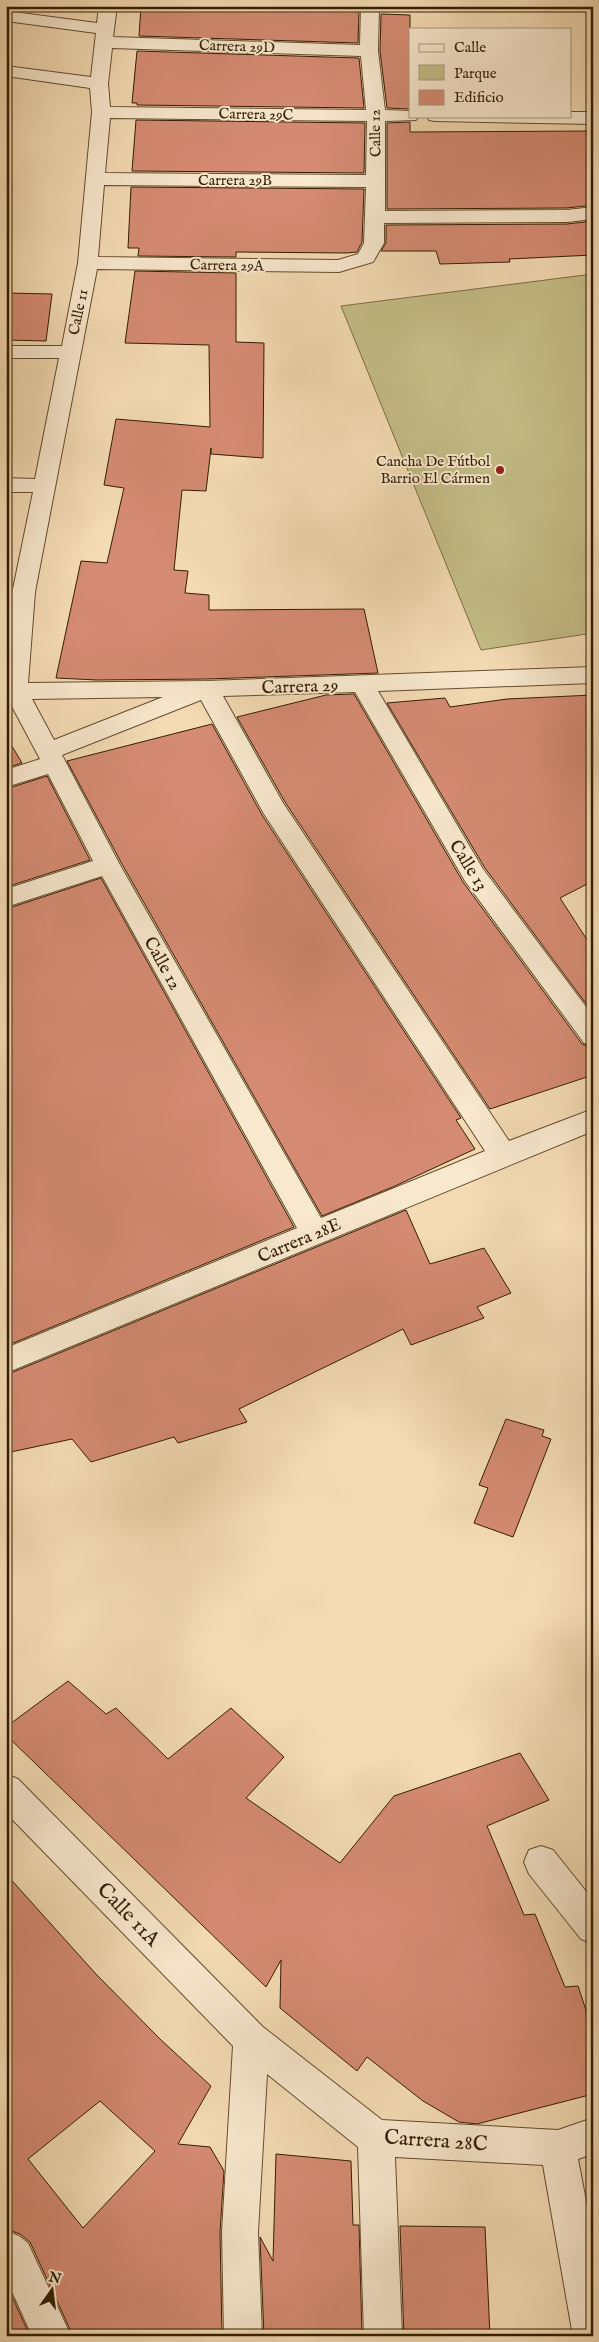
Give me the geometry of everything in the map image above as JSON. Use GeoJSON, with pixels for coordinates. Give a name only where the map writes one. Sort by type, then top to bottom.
{"type":"FeatureCollection","features":[{"type":"Feature","properties":{"kind":"street","name":"Calle 11"},"geometry":{"type":"LineString","coordinates":[[11,691],[15,599],[45,486],[69,352],[88,263],[101,112],[99,84],[108,6]]}},
{"type":"Feature","properties":{"kind":"street","name":"Calle 12"},"geometry":{"type":"LineString","coordinates":[[366,258],[374,243],[375,181],[376,116],[370,51],[370,6]]}},
{"type":"Feature","properties":{"kind":"street","name":"Carrera 29D"},"geometry":{"type":"LineString","coordinates":[[6,16],[106,35],[370,51]]}},
{"type":"Feature","properties":{"kind":"street"},"geometry":{"type":"LineString","coordinates":[[6,71],[99,84]]}},
{"type":"Feature","properties":{"kind":"street","name":"Carrera 29C"},"geometry":{"type":"LineString","coordinates":[[101,112],[409,116]]}},
{"type":"Feature","properties":{"kind":"street"},"geometry":{"type":"LineString","coordinates":[[572,118],[593,118]]}},
{"type":"Feature","properties":{"kind":"street","name":"Carrera 29B"},"geometry":{"type":"LineString","coordinates":[[96,179],[375,181]]}},
{"type":"Feature","properties":{"kind":"street"},"geometry":{"type":"LineString","coordinates":[[374,217],[567,216],[593,213]]}},
{"type":"Feature","properties":{"kind":"street","name":"Carrera 29A"},"geometry":{"type":"LineString","coordinates":[[88,263],[338,266],[366,258]]}},
{"type":"Feature","properties":{"kind":"street"},"geometry":{"type":"LineString","coordinates":[[6,352],[69,352]]}},
{"type":"Feature","properties":{"kind":"street"},"geometry":{"type":"LineString","coordinates":[[6,485],[45,486]]}},
{"type":"Feature","properties":{"kind":"street","name":"Carrera 29"},"geometry":{"type":"LineString","coordinates":[[11,691],[207,689],[593,675]]}},
{"type":"Feature","properties":{"kind":"street","name":"Calle 13"},"geometry":{"type":"LineString","coordinates":[[362,684],[474,876],[593,1036]]}},
{"type":"Feature","properties":{"kind":"street"},"geometry":{"type":"LineString","coordinates":[[6,779],[207,689],[273,808],[503,1155]]}},
{"type":"Feature","properties":{"kind":"street","name":"Calle 12"},"geometry":{"type":"LineString","coordinates":[[11,691],[315,1234]]}},
{"type":"Feature","properties":{"kind":"street"},"geometry":{"type":"LineString","coordinates":[[6,898],[108,865]]}},
{"type":"Feature","properties":{"kind":"street","name":"Carrera 28E"},"geometry":{"type":"LineString","coordinates":[[6,1361],[503,1155],[593,1120]]}},
{"type":"Feature","properties":{"kind":"street","name":"Calle 11A"},"geometry":{"type":"LineString","coordinates":[[6,1790],[251,2039]]}},
{"type":"Feature","properties":{"kind":"street"},"geometry":{"type":"LineString","coordinates":[[541,1862],[593,1926]]}},
{"type":"Feature","properties":{"kind":"street"},"geometry":{"type":"LineString","coordinates":[[243,2336],[240,2232],[251,2039]]}},
{"type":"Feature","properties":{"kind":"street","name":"Carrera 28C"},"geometry":{"type":"LineString","coordinates":[[251,2039],[376,2138],[558,2148],[593,2136]]}},
{"type":"Feature","properties":{"kind":"street"},"geometry":{"type":"LineString","coordinates":[[376,2138],[383,2336]]}},
{"type":"Feature","properties":{"kind":"street"},"geometry":{"type":"LineString","coordinates":[[558,2148],[592,2336]]}},
{"type":"Feature","properties":{"kind":"street"},"geometry":{"type":"LineString","coordinates":[[6,2249],[15,2256],[52,2336]]}},
{"type":"Feature","properties":{"kind":"green space","name":"Cancha De Fútbol Barrio El Cármen"},"geometry":{"type":"Polygon","coordinates":[[[593,274],[593,633],[481,650],[341,306],[593,274]]]}},
{"type":"Feature","properties":{"kind":"building"},"geometry":{"type":"Polygon","coordinates":[[[141,6],[268,6],[359,12],[358,43],[139,36],[141,6]]]}},
{"type":"Feature","properties":{"kind":"building"},"geometry":{"type":"Polygon","coordinates":[[[381,14],[410,15],[409,109],[387,108],[380,51],[381,14]]]}},
{"type":"Feature","properties":{"kind":"building"},"geometry":{"type":"Polygon","coordinates":[[[137,51],[359,58],[364,108],[137,105],[137,103],[132,103],[137,51]]]}},
{"type":"Feature","properties":{"kind":"building"},"geometry":{"type":"Polygon","coordinates":[[[136,120],[365,123],[364,173],[132,171],[136,120]]]}},
{"type":"Feature","properties":{"kind":"building"},"geometry":{"type":"Polygon","coordinates":[[[410,122],[410,132],[593,131],[593,205],[567,208],[387,209],[387,123],[410,122]]]}},
{"type":"Feature","properties":{"kind":"building"},"geometry":{"type":"Polygon","coordinates":[[[131,187],[364,189],[362,242],[357,252],[347,253],[236,252],[236,257],[138,256],[139,248],[128,248],[131,187]]]}},
{"type":"Feature","properties":{"kind":"building"},"geometry":{"type":"Polygon","coordinates":[[[593,221],[593,255],[509,259],[510,262],[440,264],[436,251],[381,251],[386,243],[386,225],[567,224],[593,221]]]}},
{"type":"Feature","properties":{"kind":"building"},"geometry":{"type":"Polygon","coordinates":[[[135,271],[236,273],[236,342],[264,343],[263,458],[211,454],[211,448],[206,491],[182,490],[174,570],[188,571],[185,593],[209,595],[209,610],[364,609],[378,673],[207,679],[97,680],[56,678],[81,561],[107,563],[124,488],[104,485],[116,419],[210,427],[209,345],[125,343],[135,271]]]}},
{"type":"Feature","properties":{"kind":"building"},"geometry":{"type":"Polygon","coordinates":[[[6,293],[52,294],[46,341],[6,340],[6,293]]]}},
{"type":"Feature","properties":{"kind":"building"},"geometry":{"type":"Polygon","coordinates":[[[354,694],[463,882],[582,1044],[593,1048],[593,1075],[490,1109],[285,802],[237,717],[326,695],[354,694]]]}},
{"type":"Feature","properties":{"kind":"building"},"geometry":{"type":"Polygon","coordinates":[[[593,695],[593,881],[560,898],[593,949],[593,1013],[485,868],[387,703],[445,698],[450,707],[507,699],[593,695]]]}},
{"type":"Feature","properties":{"kind":"building"},"geometry":{"type":"Polygon","coordinates":[[[212,724],[262,815],[461,1118],[456,1120],[475,1149],[395,1186],[322,1216],[122,864],[67,761],[212,724]]]}},
{"type":"Feature","properties":{"kind":"building"},"geometry":{"type":"Polygon","coordinates":[[[6,736],[22,763],[6,768],[6,736]]]}},
{"type":"Feature","properties":{"kind":"building"},"geometry":{"type":"Polygon","coordinates":[[[47,776],[90,860],[6,887],[6,789],[47,776]]]}},
{"type":"Feature","properties":{"kind":"building"},"geometry":{"type":"Polygon","coordinates":[[[101,878],[294,1227],[6,1346],[6,909],[101,878]]]}},
{"type":"Feature","properties":{"kind":"building"},"geometry":{"type":"Polygon","coordinates":[[[406,1210],[430,1264],[484,1248],[511,1293],[477,1307],[484,1318],[411,1345],[403,1329],[239,1409],[247,1422],[178,1443],[174,1437],[91,1462],[72,1439],[6,1453],[6,1375],[406,1210]]]}},
{"type":"Feature","properties":{"kind":"building"},"geometry":{"type":"Polygon","coordinates":[[[506,1419],[544,1430],[542,1436],[551,1439],[513,1537],[474,1523],[488,1488],[479,1485],[506,1419]]]}},
{"type":"Feature","properties":{"kind":"building"},"geometry":{"type":"Polygon","coordinates":[[[68,1681],[106,1714],[116,1708],[168,1759],[231,1708],[284,1757],[246,1798],[340,1863],[394,1796],[520,1753],[549,1800],[487,1826],[524,1915],[535,1914],[565,1987],[578,1986],[593,2031],[593,2094],[477,2124],[459,2122],[423,2101],[367,2057],[357,2071],[280,2008],[281,1960],[266,1987],[6,1735],[6,1727],[68,1681]]]}},
{"type":"Feature","properties":{"kind":"building"},"geometry":{"type":"Polygon","coordinates":[[[6,1874],[95,1973],[160,2039],[211,2086],[178,2144],[210,2147],[224,2171],[220,2232],[222,2336],[73,2336],[30,2242],[20,2234],[6,2229],[6,1874]],[[100,2101],[28,2159],[83,2228],[155,2151],[100,2101]]]}},
{"type":"Feature","properties":{"kind":"building"},"geometry":{"type":"Polygon","coordinates":[[[276,2154],[351,2161],[353,2225],[359,2225],[362,2336],[264,2336],[260,2237],[273,2261],[276,2154]]]}},
{"type":"Feature","properties":{"kind":"building"},"geometry":{"type":"Polygon","coordinates":[[[400,2226],[485,2227],[490,2336],[404,2336],[400,2226]]]}},
{"type":"Feature","properties":{"kind":"building"},"geometry":{"type":"Polygon","coordinates":[[[6,2283],[30,2336],[6,2336],[6,2283]]]}},
{"type":"Feature","properties":{"kind":"place","name":"Cancha De Fútbol Barrio El Cármen"},"geometry":{"type":"Point","coordinates":[500,470]}}]}
